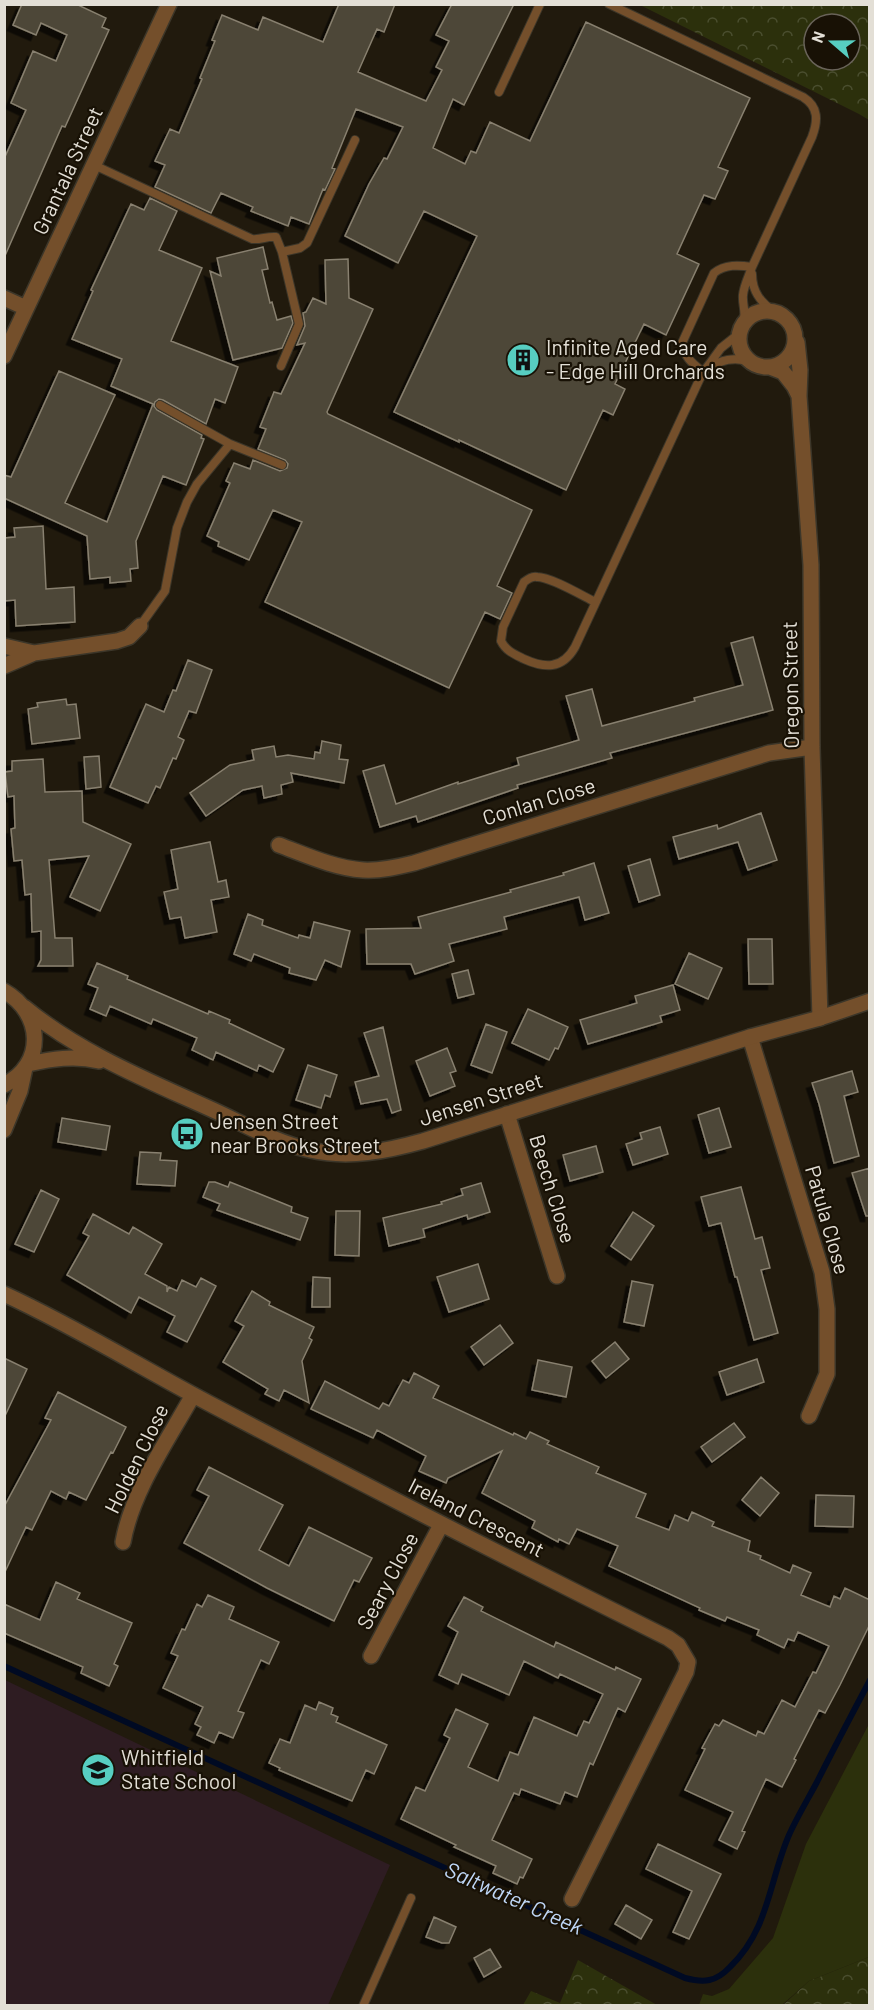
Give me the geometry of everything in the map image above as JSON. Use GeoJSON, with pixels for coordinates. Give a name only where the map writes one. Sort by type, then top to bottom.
{"type":"FeatureCollection","features":[{"type":"Feature","properties":{"kind":"street","name":"Grantala Street"},"geometry":{"type":"LineString","coordinates":[[4,356],[169,4]]}},
{"type":"Feature","properties":{"kind":"street"},"geometry":{"type":"LineString","coordinates":[[4,298],[26,308]]}},
{"type":"Feature","properties":{"kind":"street"},"geometry":{"type":"LineString","coordinates":[[770,368],[787,359],[794,348],[796,336],[789,321],[775,312],[760,311],[750,316],[741,328],[739,342],[742,351],[751,362],[760,366],[770,368],[778,369],[785,374],[792,381],[799,396]]}},
{"type":"Feature","properties":{"kind":"street","name":"Oregon Street"},"geometry":{"type":"LineString","coordinates":[[796,336],[811,565],[812,747],[820,1018]]}},
{"type":"Feature","properties":{"kind":"street"},"geometry":{"type":"LineString","coordinates":[[4,666],[34,653],[117,641],[129,637],[140,626]]}},
{"type":"Feature","properties":{"kind":"street"},"geometry":{"type":"LineString","coordinates":[[4,646],[34,653]]}},
{"type":"Feature","properties":{"kind":"street","name":"Conlan Close"},"geometry":{"type":"LineString","coordinates":[[279,845],[340,867],[364,870],[386,869],[426,860],[769,753],[812,747]]}},
{"type":"Feature","properties":{"kind":"street","name":"Jensen Street"},"geometry":{"type":"LineString","coordinates":[[5,991],[46,1025],[111,1064],[279,1140],[327,1153],[358,1154],[400,1147],[870,1001]]}},
{"type":"Feature","properties":{"kind":"street"},"geometry":{"type":"LineString","coordinates":[[4,1130],[20,1091],[34,1039],[32,1022],[24,1007]]}},
{"type":"Feature","properties":{"kind":"street","name":"Patula Close"},"geometry":{"type":"LineString","coordinates":[[750,1037],[822,1272],[825,1289],[827,1374],[809,1416]]}},
{"type":"Feature","properties":{"kind":"street","name":"Jensen Street"},"geometry":{"type":"LineString","coordinates":[[26,1066],[45,1060],[86,1058],[111,1064]]}},
{"type":"Feature","properties":{"kind":"street"},"geometry":{"type":"LineString","coordinates":[[4,1085],[14,1080],[26,1066]]}},
{"type":"Feature","properties":{"kind":"street","name":"Beech Close"},"geometry":{"type":"LineString","coordinates":[[507,1114],[557,1276]]}},
{"type":"Feature","properties":{"kind":"street","name":"Ireland Crescent"},"geometry":{"type":"LineString","coordinates":[[4,1294],[63,1322],[193,1395],[441,1525],[669,1638],[678,1645],[688,1662],[686,1672],[572,1899]]}},
{"type":"Feature","properties":{"kind":"street","name":"Holden Close"},"geometry":{"type":"LineString","coordinates":[[123,1542],[127,1521],[135,1500],[193,1395]]}},
{"type":"Feature","properties":{"kind":"street","name":"Seary Close"},"geometry":{"type":"LineString","coordinates":[[371,1656],[441,1525]]}},
{"type":"Feature","properties":{"kind":"lane"},"geometry":{"type":"LineString","coordinates":[[499,92],[540,4]]}},
{"type":"Feature","properties":{"kind":"lane"},"geometry":{"type":"LineString","coordinates":[[595,602],[548,579],[530,578],[524,582],[503,627],[501,641],[509,651],[534,664],[548,666],[560,663],[573,650],[703,372],[716,353],[741,328],[745,316],[744,291],[752,267],[812,136],[817,118],[813,106],[803,97],[609,4]]}},
{"type":"Feature","properties":{"kind":"lane"},"geometry":{"type":"LineString","coordinates":[[282,252],[300,248],[307,243],[355,140]]}},
{"type":"Feature","properties":{"kind":"lane"},"geometry":{"type":"LineString","coordinates":[[94,165],[252,238],[261,240],[276,237],[282,252],[299,324],[281,366]]}},
{"type":"Feature","properties":{"kind":"lane"},"geometry":{"type":"LineString","coordinates":[[703,372],[688,359],[683,352],[682,343],[705,292],[716,270],[735,266],[752,267]]}},
{"type":"Feature","properties":{"kind":"lane"},"geometry":{"type":"LineString","coordinates":[[752,267],[752,280],[756,292],[764,304],[775,312]]}},
{"type":"Feature","properties":{"kind":"lane"},"geometry":{"type":"LineString","coordinates":[[703,372],[727,359],[751,362]]}},
{"type":"Feature","properties":{"kind":"lane"},"geometry":{"type":"LineString","coordinates":[[160,405],[230,444],[282,465]]}},
{"type":"Feature","properties":{"kind":"lane"},"geometry":{"type":"LineString","coordinates":[[140,626],[165,591],[177,528],[187,502],[197,484],[230,444]]}},
{"type":"Feature","properties":{"kind":"lane"},"geometry":{"type":"LineString","coordinates":[[363,2006],[411,1898]]}},
{"type":"Feature","properties":{"kind":"shaded area","name":"Whitfield State School"},"geometry":{"type":"Polygon","coordinates":[[[5,1680],[390,1865],[328,2005],[5,2005],[5,1680]]]}},
{"type":"Feature","properties":{"kind":"green space"},"geometry":{"type":"Polygon","coordinates":[[[640,5],[869,5],[869,120],[859,114],[640,5]]]}},
{"type":"Feature","properties":{"kind":"green space"},"geometry":{"type":"Polygon","coordinates":[[[869,1724],[869,1957],[809,1981],[782,2005],[699,2005],[703,1994],[712,1996],[729,1989],[773,1938],[806,1844],[869,1724]]]}},
{"type":"Feature","properties":{"kind":"green space"},"geometry":{"type":"Polygon","coordinates":[[[869,1957],[869,2005],[782,2006],[809,1981],[869,1957]]]}},
{"type":"Feature","properties":{"kind":"green space"},"geometry":{"type":"Polygon","coordinates":[[[578,1960],[657,2005],[523,2005],[531,1991],[560,2003],[578,1960]]]}},
{"type":"Feature","properties":{"kind":"building"},"geometry":{"type":"Polygon","coordinates":[[[22,4],[76,4],[106,18],[102,27],[109,30],[65,127],[62,126],[4,258],[4,159],[26,110],[11,103],[33,51],[56,61],[67,35],[41,23],[36,35],[13,25],[22,4]]]}},
{"type":"Feature","properties":{"kind":"building","name":"Infinite Aged Care - Edge Hill Orchards"},"geometry":{"type":"Polygon","coordinates":[[[339,4],[395,4],[384,32],[377,29],[358,72],[426,101],[442,70],[436,67],[449,41],[436,35],[452,4],[514,4],[464,105],[453,99],[433,148],[465,164],[471,151],[476,153],[490,122],[530,141],[586,22],[750,98],[718,167],[728,171],[715,199],[704,195],[677,254],[699,264],[666,335],[644,324],[615,384],[625,389],[613,415],[603,410],[566,490],[394,412],[477,236],[424,211],[398,263],[345,236],[369,184],[384,158],[387,159],[403,127],[356,109],[332,168],[335,169],[325,190],[323,189],[309,224],[291,217],[288,226],[251,211],[253,207],[221,193],[211,213],[155,187],[165,165],[155,161],[170,129],[179,133],[202,79],[200,78],[215,41],[212,40],[222,15],[258,30],[263,17],[323,42],[339,4]]]}},
{"type":"Feature","properties":{"kind":"building"},"geometry":{"type":"Polygon","coordinates":[[[150,198],[177,211],[159,250],[202,268],[171,341],[238,367],[225,403],[215,399],[206,424],[163,400],[159,399],[155,402],[154,406],[157,410],[202,435],[201,438],[204,439],[186,485],[163,476],[136,541],[138,568],[130,569],[131,581],[110,583],[110,577],[90,579],[87,536],[4,498],[4,475],[11,477],[59,371],[115,395],[65,503],[107,522],[153,404],[111,386],[122,359],[72,339],[93,291],[91,290],[131,204],[144,210],[150,198]]]}},
{"type":"Feature","properties":{"kind":"building"},"geometry":{"type":"Polygon","coordinates":[[[263,247],[268,269],[262,270],[270,303],[272,302],[277,320],[291,316],[293,323],[282,348],[233,360],[210,271],[221,276],[217,258],[263,247]]]}},
{"type":"Feature","properties":{"kind":"building"},"geometry":{"type":"Polygon","coordinates":[[[348,259],[349,298],[373,309],[328,414],[532,510],[497,586],[512,593],[500,619],[485,612],[449,688],[265,602],[302,522],[273,510],[249,560],[218,546],[219,542],[207,536],[230,483],[226,481],[234,463],[250,469],[253,460],[280,471],[287,468],[288,464],[285,460],[258,449],[266,429],[260,427],[274,392],[281,394],[305,343],[297,345],[305,326],[303,313],[306,312],[313,298],[326,304],[325,260],[348,259]]]}},
{"type":"Feature","properties":{"kind":"building"},"geometry":{"type":"Polygon","coordinates":[[[43,526],[46,589],[74,587],[75,622],[16,626],[15,600],[4,601],[4,538],[15,537],[14,528],[43,526]]]}},
{"type":"Feature","properties":{"kind":"building"},"geometry":{"type":"Polygon","coordinates":[[[753,637],[773,710],[610,753],[612,758],[517,785],[518,788],[418,822],[416,816],[380,827],[363,771],[384,765],[396,804],[458,782],[458,784],[519,765],[517,758],[579,740],[566,696],[592,689],[602,726],[695,701],[694,698],[743,685],[731,643],[753,637]]]}},
{"type":"Feature","properties":{"kind":"building"},"geometry":{"type":"Polygon","coordinates":[[[188,660],[212,670],[196,713],[189,711],[178,737],[184,740],[160,788],[156,786],[148,803],[110,787],[146,704],[164,712],[173,690],[176,691],[188,660]]]}},
{"type":"Feature","properties":{"kind":"building"},"geometry":{"type":"Polygon","coordinates":[[[66,699],[67,705],[76,704],[80,738],[32,744],[28,709],[38,707],[37,703],[66,699]]]}},
{"type":"Feature","properties":{"kind":"building"},"geometry":{"type":"Polygon","coordinates":[[[322,741],[341,745],[339,759],[348,760],[344,783],[291,773],[293,782],[281,785],[282,794],[264,798],[262,786],[243,790],[206,816],[190,793],[230,765],[254,760],[252,750],[274,746],[276,757],[288,755],[314,759],[315,752],[320,753],[322,741]]]}},
{"type":"Feature","properties":{"kind":"building"},"geometry":{"type":"Polygon","coordinates":[[[99,756],[101,787],[86,789],[84,757],[99,756]]]}},
{"type":"Feature","properties":{"kind":"building"},"geometry":{"type":"Polygon","coordinates":[[[43,759],[45,792],[82,791],[83,822],[131,844],[100,911],[70,897],[89,856],[49,860],[55,938],[72,938],[73,966],[38,966],[41,960],[41,931],[32,932],[31,894],[25,895],[22,860],[14,861],[11,829],[15,828],[14,796],[8,797],[5,772],[12,771],[12,761],[43,759]]]}},
{"type":"Feature","properties":{"kind":"building"},"geometry":{"type":"Polygon","coordinates":[[[761,813],[777,860],[748,870],[738,842],[679,859],[673,837],[717,825],[718,829],[761,813]]]}},
{"type":"Feature","properties":{"kind":"building"},"geometry":{"type":"Polygon","coordinates":[[[210,842],[218,882],[226,880],[229,897],[211,900],[217,932],[185,938],[181,917],[170,919],[164,892],[178,889],[171,850],[210,842]]]}},
{"type":"Feature","properties":{"kind":"building"},"geometry":{"type":"Polygon","coordinates":[[[650,859],[660,895],[639,902],[628,866],[650,859]]]}},
{"type":"Feature","properties":{"kind":"building"},"geometry":{"type":"Polygon","coordinates":[[[594,863],[609,913],[585,920],[579,897],[504,917],[507,929],[449,944],[454,961],[415,974],[411,964],[367,964],[366,929],[421,928],[418,917],[511,892],[510,890],[564,875],[563,873],[594,863]]]}},
{"type":"Feature","properties":{"kind":"building"},"geometry":{"type":"Polygon","coordinates":[[[248,914],[263,920],[262,925],[298,938],[299,935],[310,938],[314,922],[350,931],[341,967],[325,960],[316,980],[289,973],[290,968],[254,954],[251,961],[234,954],[248,914]]]}},
{"type":"Feature","properties":{"kind":"building"},"geometry":{"type":"Polygon","coordinates":[[[748,939],[772,939],[773,984],[749,984],[748,939]]]}},
{"type":"Feature","properties":{"kind":"building"},"geometry":{"type":"Polygon","coordinates":[[[689,953],[722,968],[708,999],[675,984],[689,953]]]}},
{"type":"Feature","properties":{"kind":"building"},"geometry":{"type":"Polygon","coordinates":[[[97,963],[128,976],[127,979],[208,1014],[209,1011],[230,1020],[229,1023],[284,1049],[273,1072],[259,1065],[257,1071],[216,1052],[213,1060],[192,1050],[197,1038],[153,1019],[151,1024],[110,1006],[106,1016],[90,1009],[98,988],[88,984],[97,963]]]}},
{"type":"Feature","properties":{"kind":"building"},"geometry":{"type":"Polygon","coordinates":[[[468,970],[474,994],[458,998],[452,974],[468,970]]]}},
{"type":"Feature","properties":{"kind":"building"},"geometry":{"type":"Polygon","coordinates":[[[673,985],[680,1010],[660,1016],[662,1022],[588,1044],[580,1020],[637,1003],[635,996],[673,985]]]}},
{"type":"Feature","properties":{"kind":"building"},"geometry":{"type":"Polygon","coordinates":[[[528,1009],[568,1027],[558,1049],[555,1048],[549,1060],[512,1043],[528,1009]]]}},
{"type":"Feature","properties":{"kind":"building"},"geometry":{"type":"Polygon","coordinates":[[[486,1024],[507,1032],[492,1073],[471,1065],[486,1024]]]}},
{"type":"Feature","properties":{"kind":"building"},"geometry":{"type":"Polygon","coordinates":[[[383,1027],[401,1110],[392,1113],[387,1099],[361,1104],[355,1082],[379,1076],[364,1033],[383,1027]]]}},
{"type":"Feature","properties":{"kind":"building"},"geometry":{"type":"Polygon","coordinates":[[[447,1048],[456,1071],[450,1073],[455,1086],[430,1096],[416,1061],[447,1048]]]}},
{"type":"Feature","properties":{"kind":"building"},"geometry":{"type":"Polygon","coordinates":[[[308,1065],[337,1075],[330,1097],[325,1095],[321,1108],[296,1100],[308,1065]]]}},
{"type":"Feature","properties":{"kind":"building"},"geometry":{"type":"Polygon","coordinates":[[[852,1071],[858,1092],[844,1096],[859,1156],[834,1163],[812,1083],[852,1071]]]}},
{"type":"Feature","properties":{"kind":"building"},"geometry":{"type":"Polygon","coordinates":[[[719,1108],[731,1147],[709,1153],[698,1115],[719,1108]]]}},
{"type":"Feature","properties":{"kind":"building"},"geometry":{"type":"Polygon","coordinates":[[[62,1118],[110,1126],[106,1150],[58,1142],[62,1118]]]}},
{"type":"Feature","properties":{"kind":"building"},"geometry":{"type":"Polygon","coordinates":[[[660,1127],[668,1154],[633,1165],[626,1144],[642,1139],[640,1133],[660,1127]]]}},
{"type":"Feature","properties":{"kind":"building"},"geometry":{"type":"Polygon","coordinates":[[[596,1146],[603,1172],[570,1181],[563,1155],[596,1146]]]}},
{"type":"Feature","properties":{"kind":"building"},"geometry":{"type":"Polygon","coordinates":[[[140,1152],[161,1153],[160,1160],[177,1161],[175,1186],[137,1184],[140,1152]]]}},
{"type":"Feature","properties":{"kind":"building"},"geometry":{"type":"Polygon","coordinates":[[[870,1168],[870,1216],[866,1216],[852,1173],[870,1168]]]}},
{"type":"Feature","properties":{"kind":"building"},"geometry":{"type":"Polygon","coordinates":[[[209,1182],[228,1187],[230,1182],[292,1207],[291,1212],[308,1218],[300,1240],[217,1210],[220,1204],[203,1197],[209,1182]]]}},
{"type":"Feature","properties":{"kind":"building"},"geometry":{"type":"Polygon","coordinates":[[[481,1183],[490,1212],[468,1219],[467,1215],[423,1229],[425,1237],[389,1246],[383,1218],[442,1204],[441,1202],[463,1195],[461,1189],[481,1183]]]}},
{"type":"Feature","properties":{"kind":"building"},"geometry":{"type":"Polygon","coordinates":[[[741,1187],[755,1239],[762,1237],[770,1268],[761,1270],[778,1333],[754,1340],[721,1223],[709,1226],[701,1197],[741,1187]]]}},
{"type":"Feature","properties":{"kind":"building"},"geometry":{"type":"Polygon","coordinates":[[[41,1190],[59,1199],[34,1252],[15,1244],[41,1190]]]}},
{"type":"Feature","properties":{"kind":"building"},"geometry":{"type":"Polygon","coordinates":[[[336,1211],[360,1211],[359,1256],[335,1255],[336,1211]]]}},
{"type":"Feature","properties":{"kind":"building"},"geometry":{"type":"Polygon","coordinates":[[[633,1212],[654,1226],[631,1260],[611,1246],[633,1212]]]}},
{"type":"Feature","properties":{"kind":"building"},"geometry":{"type":"Polygon","coordinates":[[[93,1214],[129,1234],[133,1227],[162,1244],[145,1274],[167,1286],[167,1292],[169,1287],[177,1291],[182,1280],[196,1287],[201,1278],[216,1286],[187,1342],[167,1332],[175,1316],[139,1297],[131,1313],[67,1275],[89,1236],[83,1233],[93,1214]]]}},
{"type":"Feature","properties":{"kind":"building"},"geometry":{"type":"Polygon","coordinates":[[[478,1264],[489,1299],[449,1312],[437,1277],[478,1264]]]}},
{"type":"Feature","properties":{"kind":"building"},"geometry":{"type":"Polygon","coordinates":[[[313,1277],[330,1278],[330,1307],[312,1307],[313,1277]]]}},
{"type":"Feature","properties":{"kind":"building"},"geometry":{"type":"Polygon","coordinates":[[[632,1281],[653,1285],[644,1326],[624,1322],[632,1281]]]}},
{"type":"Feature","properties":{"kind":"building"},"geometry":{"type":"Polygon","coordinates":[[[252,1291],[270,1302],[269,1305],[314,1327],[309,1338],[312,1340],[302,1361],[309,1403],[284,1390],[279,1401],[265,1394],[268,1389],[223,1362],[244,1326],[235,1321],[252,1291]]]}},
{"type":"Feature","properties":{"kind":"building"},"geometry":{"type":"Polygon","coordinates":[[[500,1325],[513,1343],[484,1365],[471,1347],[500,1325]]]}},
{"type":"Feature","properties":{"kind":"building"},"geometry":{"type":"Polygon","coordinates":[[[615,1342],[629,1359],[606,1378],[592,1361],[615,1342]]]}},
{"type":"Feature","properties":{"kind":"building"},"geometry":{"type":"Polygon","coordinates":[[[4,1358],[27,1369],[4,1418],[4,1358]]]}},
{"type":"Feature","properties":{"kind":"building"},"geometry":{"type":"Polygon","coordinates":[[[757,1359],[764,1382],[727,1395],[719,1372],[757,1359]]]}},
{"type":"Feature","properties":{"kind":"building"},"geometry":{"type":"Polygon","coordinates":[[[538,1360],[572,1367],[566,1397],[532,1390],[538,1360]]]}},
{"type":"Feature","properties":{"kind":"building"},"geometry":{"type":"Polygon","coordinates":[[[414,1373],[439,1386],[433,1398],[513,1435],[514,1433],[526,1439],[530,1432],[549,1441],[547,1444],[599,1467],[596,1473],[646,1494],[636,1517],[669,1530],[675,1515],[688,1521],[692,1512],[714,1522],[712,1526],[750,1541],[748,1551],[761,1556],[760,1559],[790,1573],[793,1565],[811,1573],[801,1595],[830,1607],[834,1596],[840,1599],[845,1588],[870,1600],[870,1624],[840,1685],[825,1713],[819,1710],[782,1787],[766,1779],[742,1831],[745,1832],[737,1849],[719,1840],[733,1812],[685,1790],[705,1749],[702,1748],[715,1724],[719,1726],[723,1720],[756,1736],[758,1731],[764,1734],[782,1700],[795,1707],[829,1646],[798,1632],[794,1641],[788,1639],[784,1648],[757,1635],[759,1630],[727,1617],[725,1621],[699,1610],[700,1608],[609,1566],[618,1546],[577,1529],[569,1544],[559,1539],[558,1542],[532,1528],[535,1521],[482,1493],[502,1451],[448,1478],[446,1483],[419,1471],[426,1456],[377,1430],[373,1438],[311,1409],[325,1381],[379,1409],[383,1403],[389,1406],[403,1380],[409,1383],[414,1373]]]}},
{"type":"Feature","properties":{"kind":"building"},"geometry":{"type":"Polygon","coordinates":[[[58,1392],[126,1427],[86,1500],[69,1492],[66,1499],[51,1491],[32,1530],[26,1527],[4,1574],[4,1507],[51,1420],[45,1418],[58,1392]]]}},
{"type":"Feature","properties":{"kind":"building"},"geometry":{"type":"Polygon","coordinates":[[[734,1423],[745,1437],[712,1462],[701,1447],[734,1423]]]}},
{"type":"Feature","properties":{"kind":"building"},"geometry":{"type":"Polygon","coordinates":[[[209,1467],[283,1505],[259,1550],[289,1566],[309,1527],[372,1558],[359,1582],[354,1580],[334,1621],[184,1543],[209,1496],[197,1490],[209,1467]]]}},
{"type":"Feature","properties":{"kind":"building"},"geometry":{"type":"Polygon","coordinates":[[[761,1477],[779,1493],[760,1516],[742,1500],[761,1477]]]}},
{"type":"Feature","properties":{"kind":"building"},"geometry":{"type":"Polygon","coordinates":[[[816,1495],[854,1496],[853,1527],[815,1526],[816,1495]]]}},
{"type":"Feature","properties":{"kind":"building"},"geometry":{"type":"Polygon","coordinates":[[[56,1582],[80,1593],[77,1599],[132,1623],[114,1664],[118,1666],[109,1686],[81,1673],[83,1667],[4,1633],[4,1604],[40,1620],[56,1582]]]}},
{"type":"Feature","properties":{"kind":"building"},"geometry":{"type":"Polygon","coordinates":[[[208,1595],[234,1607],[229,1619],[279,1642],[269,1664],[261,1660],[238,1711],[244,1713],[233,1738],[219,1732],[214,1743],[197,1735],[201,1727],[195,1724],[203,1707],[163,1688],[178,1656],[171,1653],[182,1629],[185,1630],[197,1604],[202,1607],[208,1595]]]}},
{"type":"Feature","properties":{"kind":"building"},"geometry":{"type":"Polygon","coordinates":[[[464,1597],[483,1607],[481,1611],[554,1647],[556,1642],[615,1670],[616,1667],[641,1679],[625,1712],[618,1708],[593,1765],[590,1763],[577,1797],[565,1792],[560,1804],[521,1789],[519,1795],[514,1793],[492,1840],[532,1859],[523,1878],[520,1877],[517,1884],[493,1873],[496,1866],[401,1819],[416,1787],[425,1791],[450,1738],[444,1735],[456,1709],[488,1724],[468,1767],[498,1781],[510,1752],[518,1755],[534,1717],[577,1736],[584,1721],[589,1723],[603,1694],[560,1674],[558,1678],[524,1661],[509,1695],[462,1674],[458,1684],[439,1675],[458,1632],[448,1626],[464,1597]]]}},
{"type":"Feature","properties":{"kind":"building"},"geometry":{"type":"Polygon","coordinates":[[[319,1702],[333,1708],[331,1714],[338,1717],[336,1722],[387,1745],[374,1774],[366,1770],[352,1801],[279,1770],[280,1768],[269,1763],[280,1739],[290,1743],[305,1705],[316,1710],[319,1702]]]}},
{"type":"Feature","properties":{"kind":"building"},"geometry":{"type":"Polygon","coordinates":[[[658,1844],[721,1874],[689,1939],[673,1932],[692,1891],[646,1869],[658,1844]]]}},
{"type":"Feature","properties":{"kind":"building"},"geometry":{"type":"Polygon","coordinates":[[[626,1905],[652,1920],[641,1939],[615,1924],[626,1905]]]}},
{"type":"Feature","properties":{"kind":"building"},"geometry":{"type":"Polygon","coordinates":[[[434,1917],[456,1927],[449,1943],[426,1937],[434,1917]]]}},
{"type":"Feature","properties":{"kind":"building"},"geometry":{"type":"Polygon","coordinates":[[[490,1949],[501,1967],[484,1977],[474,1958],[490,1949]]]}},
{"type":"Feature","properties":{"kind":"waterway","name":"Saltwater Creek"},"geometry":{"type":"LineString","coordinates":[[4,1666],[685,1978],[704,1981],[725,1972],[743,1953],[753,1937],[761,1921],[789,1835],[870,1680]]}},
{"type":"Feature","properties":{"kind":"place","name":"Infinite Aged Care - Edge Hill Orchards"},"geometry":{"type":"Point","coordinates":[523,360]}},
{"type":"Feature","properties":{"kind":"place","name":"Jensen Street near Brooks Street"},"geometry":{"type":"Point","coordinates":[187,1134]}},
{"type":"Feature","properties":{"kind":"place","name":"Whitfield State School"},"geometry":{"type":"Point","coordinates":[98,1770]}}]}
